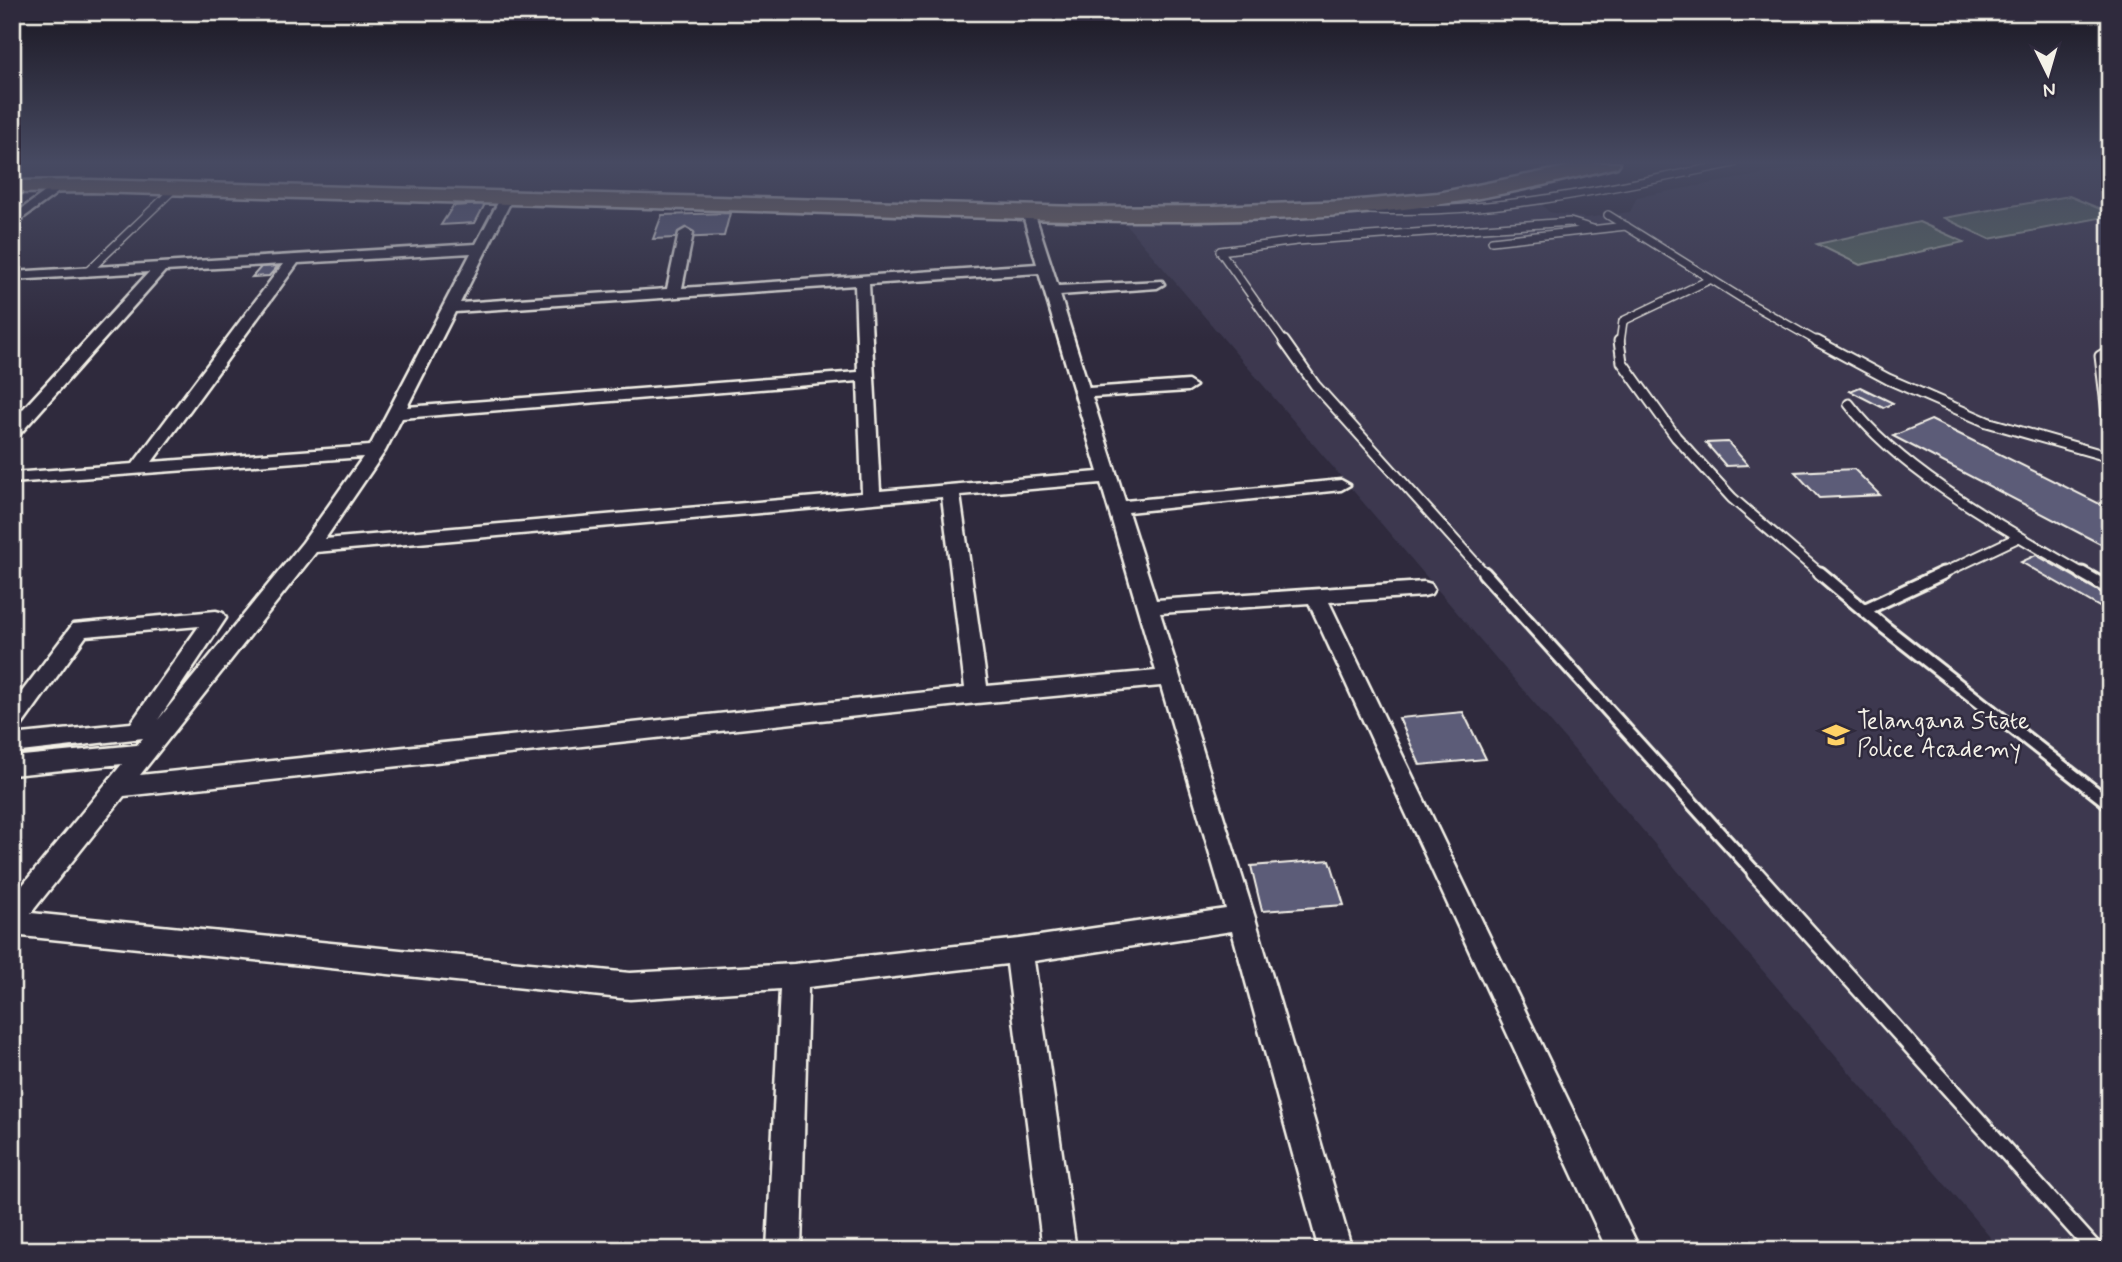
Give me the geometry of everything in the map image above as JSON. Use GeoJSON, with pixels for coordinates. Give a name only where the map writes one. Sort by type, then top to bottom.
{"type":"FeatureCollection","features":[{"type":"Feature","properties":{"kind":"street"},"geometry":{"type":"LineString","coordinates":[[12,920],[310,546],[376,451],[494,222]]}},
{"type":"Feature","properties":{"kind":"street"},"geometry":{"type":"LineString","coordinates":[[1031,222],[1242,918],[1336,1250]]}},
{"type":"Feature","properties":{"kind":"street"},"geometry":{"type":"LineString","coordinates":[[674,292],[686,233]]}},
{"type":"Feature","properties":{"kind":"street"},"geometry":{"type":"LineString","coordinates":[[12,276],[481,248]]}},
{"type":"Feature","properties":{"kind":"street"},"geometry":{"type":"LineString","coordinates":[[138,469],[294,259]]}},
{"type":"Feature","properties":{"kind":"street"},"geometry":{"type":"LineString","coordinates":[[12,432],[160,268]]}},
{"type":"Feature","properties":{"kind":"street"},"geometry":{"type":"LineString","coordinates":[[450,308],[862,281],[1048,279],[1157,284]]}},
{"type":"Feature","properties":{"kind":"street"},"geometry":{"type":"LineString","coordinates":[[862,281],[871,497]]}},
{"type":"Feature","properties":{"kind":"street"},"geometry":{"type":"LineString","coordinates":[[396,413],[866,376]]}},
{"type":"Feature","properties":{"kind":"street"},"geometry":{"type":"LineString","coordinates":[[1082,393],[1188,386]]}},
{"type":"Feature","properties":{"kind":"street"},"geometry":{"type":"LineString","coordinates":[[14,481],[376,451]]}},
{"type":"Feature","properties":{"kind":"street"},"geometry":{"type":"LineString","coordinates":[[310,546],[1107,477]]}},
{"type":"Feature","properties":{"kind":"street"},"geometry":{"type":"LineString","coordinates":[[1116,508],[1340,485]]}},
{"type":"Feature","properties":{"kind":"street"},"geometry":{"type":"LineString","coordinates":[[950,490],[977,695]]}},
{"type":"Feature","properties":{"kind":"street"},"geometry":{"type":"LineString","coordinates":[[1146,607],[1424,589]]}},
{"type":"Feature","properties":{"kind":"street"},"geometry":{"type":"LineString","coordinates":[[1316,596],[1624,1250]]}},
{"type":"Feature","properties":{"kind":"street"},"geometry":{"type":"LineString","coordinates":[[12,722],[80,629],[216,618],[138,731],[12,744]]}},
{"type":"Feature","properties":{"kind":"street"},"geometry":{"type":"LineString","coordinates":[[117,787],[977,695],[1168,678]]}},
{"type":"Feature","properties":{"kind":"street"},"geometry":{"type":"LineString","coordinates":[[12,765],[144,753]]}},
{"type":"Feature","properties":{"kind":"street"},"geometry":{"type":"LineString","coordinates":[[12,920],[630,986],[794,976],[1018,951],[1242,918]]}},
{"type":"Feature","properties":{"kind":"street"},"geometry":{"type":"LineString","coordinates":[[1018,951],[1060,1250]]}},
{"type":"Feature","properties":{"kind":"street"},"geometry":{"type":"LineString","coordinates":[[784,1250],[794,976]]}},
{"type":"Feature","properties":{"kind":"lane"},"geometry":{"type":"LineString","coordinates":[[87,272],[139,222]]}},
{"type":"Feature","properties":{"kind":"lane"},"geometry":{"type":"LineString","coordinates":[[1593,229],[1570,222],[1297,242],[1220,251],[1315,385],[2095,1250]]}},
{"type":"Feature","properties":{"kind":"lane"},"geometry":{"type":"LineString","coordinates":[[1619,222],[1709,280],[1902,387],[1989,423],[2110,457]]}},
{"type":"Feature","properties":{"kind":"lane"},"geometry":{"type":"LineString","coordinates":[[1492,241],[1626,226]]}},
{"type":"Feature","properties":{"kind":"lane"},"geometry":{"type":"LineString","coordinates":[[1709,280],[1623,321],[1619,337],[1622,362],[1675,437],[1732,498],[1864,610],[2110,804]]}},
{"type":"Feature","properties":{"kind":"lane"},"geometry":{"type":"LineString","coordinates":[[2110,350],[2100,356],[2108,404],[2110,438]]}},
{"type":"Feature","properties":{"kind":"lane"},"geometry":{"type":"LineString","coordinates":[[1849,404],[1861,422],[1897,455],[2019,537],[2110,589]]}},
{"type":"Feature","properties":{"kind":"lane"},"geometry":{"type":"LineString","coordinates":[[1864,610],[2019,537]]}},
{"type":"Feature","properties":{"kind":"shaded area","name":"Telangana State Police Academy"},"geometry":{"type":"Polygon","coordinates":[[[1124,222],[2110,222],[2110,1250],[2001,1250],[1124,222]]]}},
{"type":"Feature","properties":{"kind":"green space"},"geometry":{"type":"Polygon","coordinates":[[[1919,222],[1964,242],[1860,265],[1817,244],[1919,222]]]}},
{"type":"Feature","properties":{"kind":"green space"},"geometry":{"type":"Polygon","coordinates":[[[1952,222],[2079,222],[1989,239],[1952,222]]]}},
{"type":"Feature","properties":{"kind":"building"},"geometry":{"type":"Polygon","coordinates":[[[443,222],[476,222],[475,223],[441,225],[443,222]]]}},
{"type":"Feature","properties":{"kind":"building"},"geometry":{"type":"Polygon","coordinates":[[[659,222],[728,222],[724,236],[653,239],[659,222]]]}},
{"type":"Feature","properties":{"kind":"building"},"geometry":{"type":"Polygon","coordinates":[[[278,266],[269,276],[252,277],[261,267],[278,266]]]}},
{"type":"Feature","properties":{"kind":"building"},"geometry":{"type":"Polygon","coordinates":[[[1860,387],[1893,403],[1883,408],[1850,391],[1860,387]]]}},
{"type":"Feature","properties":{"kind":"building"},"geometry":{"type":"Polygon","coordinates":[[[1931,420],[2110,509],[2110,549],[1893,436],[1931,420]]]}},
{"type":"Feature","properties":{"kind":"building"},"geometry":{"type":"Polygon","coordinates":[[[1728,442],[1748,465],[1726,466],[1706,443],[1728,442]]]}},
{"type":"Feature","properties":{"kind":"building"},"geometry":{"type":"Polygon","coordinates":[[[1854,469],[1880,495],[1819,498],[1795,472],[1854,469]]]}},
{"type":"Feature","properties":{"kind":"building"},"geometry":{"type":"Polygon","coordinates":[[[2036,555],[2110,597],[2110,613],[2021,562],[2036,555]]]}},
{"type":"Feature","properties":{"kind":"building"},"geometry":{"type":"Polygon","coordinates":[[[1463,712],[1486,759],[1420,765],[1399,718],[1463,712]]]}},
{"type":"Feature","properties":{"kind":"building"},"geometry":{"type":"Polygon","coordinates":[[[1330,860],[1344,905],[1262,911],[1251,866],[1330,860]]]}},
{"type":"Feature","properties":{"kind":"place","name":"Telangana State Police Academy"},"geometry":{"type":"Point","coordinates":[1836,735]}}]}
